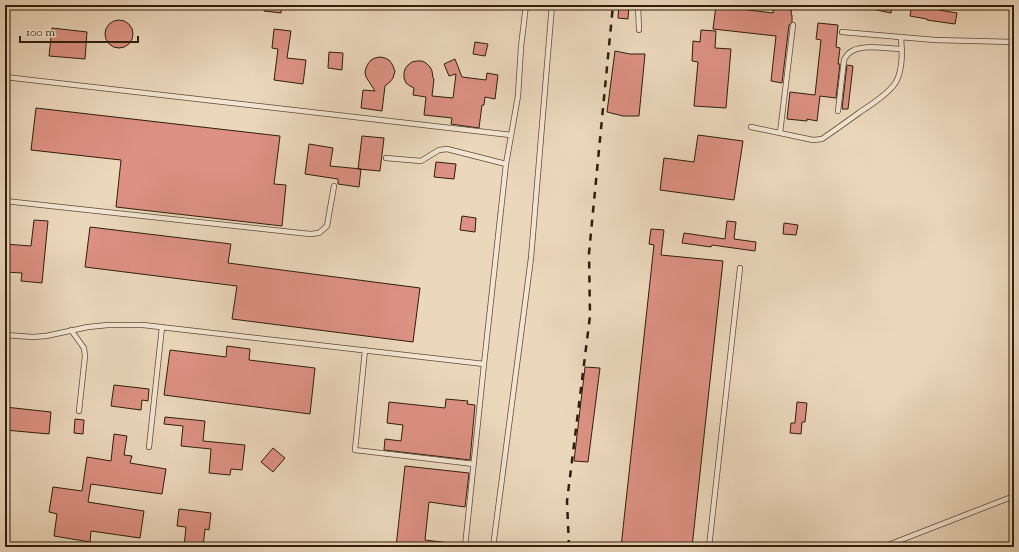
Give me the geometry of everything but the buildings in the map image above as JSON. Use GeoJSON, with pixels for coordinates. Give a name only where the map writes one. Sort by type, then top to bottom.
{"type":"FeatureCollection","features":[{"type":"Feature","properties":{"kind":"lane"},"geometry":{"type":"LineString","coordinates":[[465,547],[506,164],[518,96],[521,47],[526,5]]}},
{"type":"Feature","properties":{"kind":"lane"},"geometry":{"type":"LineString","coordinates":[[493,547],[531,258],[552,5]]}},
{"type":"Feature","properties":{"kind":"lane"},"geometry":{"type":"LineString","coordinates":[[638,5],[639,30]]}},
{"type":"Feature","properties":{"kind":"lane"},"geometry":{"type":"LineString","coordinates":[[780,133],[794,25]]}},
{"type":"Feature","properties":{"kind":"lane"},"geometry":{"type":"LineString","coordinates":[[842,32],[935,40],[1014,42]]}},
{"type":"Feature","properties":{"kind":"lane"},"geometry":{"type":"LineString","coordinates":[[751,127],[813,140],[822,139],[876,101],[897,81],[902,64],[901,37]]}},
{"type":"Feature","properties":{"kind":"lane"},"geometry":{"type":"LineString","coordinates":[[838,111],[844,60],[848,54],[859,48],[866,47],[902,50]]}},
{"type":"Feature","properties":{"kind":"lane"},"geometry":{"type":"LineString","coordinates":[[5,77],[511,135]]}},
{"type":"Feature","properties":{"kind":"lane"},"geometry":{"type":"LineString","coordinates":[[386,158],[421,161],[439,150],[447,149],[506,164]]}},
{"type":"Feature","properties":{"kind":"lane"},"geometry":{"type":"LineString","coordinates":[[5,201],[310,234],[319,233],[327,226],[334,186]]}},
{"type":"Feature","properties":{"kind":"lane"},"geometry":{"type":"LineString","coordinates":[[708,547],[740,268]]}},
{"type":"Feature","properties":{"kind":"lane"},"geometry":{"type":"LineString","coordinates":[[5,335],[33,337],[46,336],[88,327],[143,324],[484,364]]}},
{"type":"Feature","properties":{"kind":"lane"},"geometry":{"type":"LineString","coordinates":[[149,447],[162,327]]}},
{"type":"Feature","properties":{"kind":"lane"},"geometry":{"type":"LineString","coordinates":[[71,330],[84,348],[85,356],[79,411]]}},
{"type":"Feature","properties":{"kind":"lane"},"geometry":{"type":"LineString","coordinates":[[365,350],[355,450],[474,464]]}},
{"type":"Feature","properties":{"kind":"lane"},"geometry":{"type":"LineString","coordinates":[[883,547],[1014,496]]}},
{"type":"Feature","properties":{"kind":"lane"},"geometry":{"type":"LineString","coordinates":[[5,546],[14,547]]}},
{"type":"Feature","properties":{"kind":"railway"},"geometry":{"type":"LineString","coordinates":[[569,547],[567,501],[590,316],[589,253],[613,5]]}}]}
